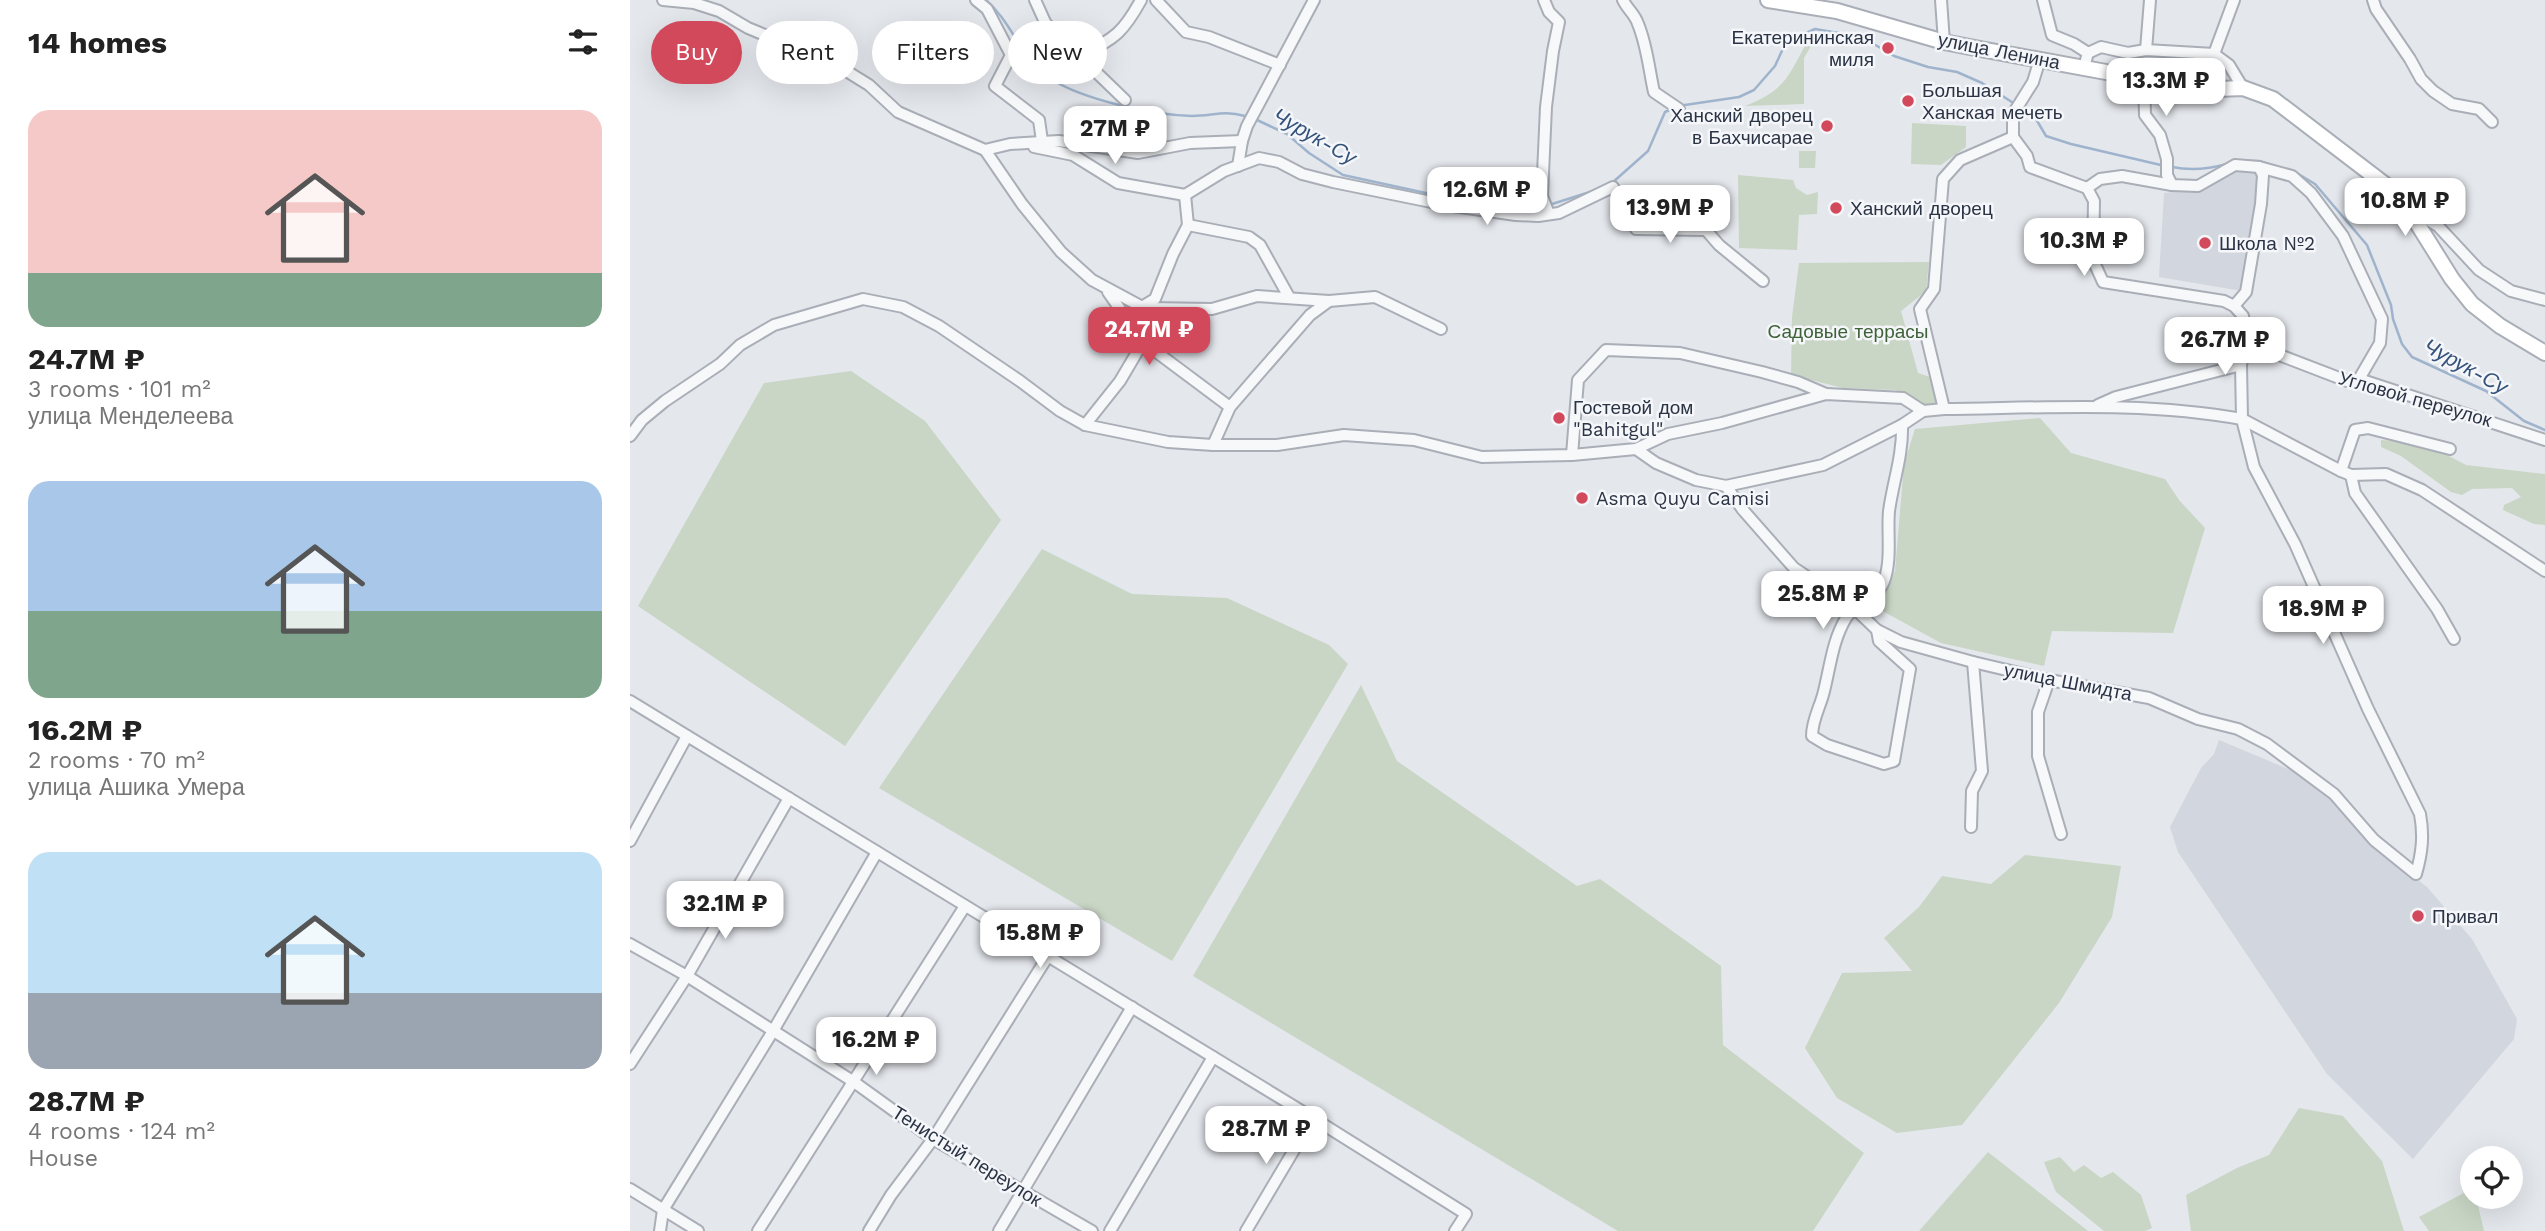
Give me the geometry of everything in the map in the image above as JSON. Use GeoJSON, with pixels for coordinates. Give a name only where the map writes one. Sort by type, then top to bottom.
{"type":"FeatureCollection","features":[{"type":"Feature","properties":{"kind":"main road","name":"улица Ленина"},"geometry":{"type":"LineString","coordinates":[[1768,0],[1837,11],[1944,42],[2040,59],[2086,60],[2144,79],[2218,89],[2243,88],[2273,99],[2400,196],[2452,279],[2472,304],[2500,326],[2545,353]]}},
{"type":"Feature","properties":{"kind":"street"},"geometry":{"type":"LineString","coordinates":[[663,0],[694,3],[719,10],[748,27],[835,64],[869,85],[898,112],[985,150],[1022,204],[1061,252],[1092,280],[1144,308],[1212,309],[1257,296],[1329,301],[1375,297],[1441,329]]}},
{"type":"Feature","properties":{"kind":"street"},"geometry":{"type":"LineString","coordinates":[[976,0],[987,9],[1011,55],[995,86],[1039,120],[1042,141]]}},
{"type":"Feature","properties":{"kind":"street"},"geometry":{"type":"LineString","coordinates":[[1035,0],[1044,21]]}},
{"type":"Feature","properties":{"kind":"street"},"geometry":{"type":"LineString","coordinates":[[1107,43],[1113,40],[1132,17],[1141,0]]}},
{"type":"Feature","properties":{"kind":"street"},"geometry":{"type":"LineString","coordinates":[[1156,0],[1186,32],[1209,37],[1280,65]]}},
{"type":"Feature","properties":{"kind":"street"},"geometry":{"type":"LineString","coordinates":[[1238,166],[1241,141],[1247,126],[1314,0]]}},
{"type":"Feature","properties":{"kind":"street"},"geometry":{"type":"LineString","coordinates":[[1544,0],[1549,12],[1559,23],[1546,107],[1542,196],[1547,209]]}},
{"type":"Feature","properties":{"kind":"street"},"geometry":{"type":"LineString","coordinates":[[1623,0],[1640,27],[1654,92],[1676,107]]}},
{"type":"Feature","properties":{"kind":"street"},"geometry":{"type":"LineString","coordinates":[[1941,0],[1944,42]]}},
{"type":"Feature","properties":{"kind":"street"},"geometry":{"type":"LineString","coordinates":[[2043,0],[2052,35],[2074,44],[2086,60],[2101,47],[2128,52],[2146,50],[2214,54],[2229,65],[2243,88]]}},
{"type":"Feature","properties":{"kind":"street"},"geometry":{"type":"LineString","coordinates":[[2146,50],[2150,0]]}},
{"type":"Feature","properties":{"kind":"street"},"geometry":{"type":"LineString","coordinates":[[2214,54],[2234,0]]}},
{"type":"Feature","properties":{"kind":"street"},"geometry":{"type":"LineString","coordinates":[[2373,0],[2376,9],[2421,79],[2452,104],[2479,109],[2492,122]]}},
{"type":"Feature","properties":{"kind":"street"},"geometry":{"type":"LineString","coordinates":[[2040,59],[2033,82],[2013,114],[2013,137],[2027,156],[2030,167],[2087,188],[2094,201],[2093,260],[2103,282],[2224,301],[2234,306],[2243,316],[2247,339],[2241,365],[2242,419]]}},
{"type":"Feature","properties":{"kind":"street"},"geometry":{"type":"LineString","coordinates":[[2144,79],[2145,115],[2160,135],[2170,180]]}},
{"type":"Feature","properties":{"kind":"street"},"geometry":{"type":"LineString","coordinates":[[1107,83],[1125,100]]}},
{"type":"Feature","properties":{"kind":"street"},"geometry":{"type":"LineString","coordinates":[[1944,409],[1920,309],[1934,289],[1943,179],[1960,160],[2013,137]]}},
{"type":"Feature","properties":{"kind":"street"},"geometry":{"type":"LineString","coordinates":[[985,150],[1010,144],[1059,141],[1138,153],[1190,143],[1241,141]]}},
{"type":"Feature","properties":{"kind":"street"},"geometry":{"type":"LineString","coordinates":[[1010,144],[1073,155],[1118,183],[1185,195],[1224,171],[1259,158],[1279,162],[1302,174],[1333,182],[1446,205],[1516,215],[1547,209],[1559,213],[1613,187],[1636,229],[1706,230],[1763,281]]}},
{"type":"Feature","properties":{"kind":"street"},"geometry":{"type":"LineString","coordinates":[[2087,188],[2099,179],[2122,176],[2170,180],[2198,186],[2235,165],[2259,167],[2292,176],[2311,193],[2343,236],[2382,319],[2380,343],[2359,379]]}},
{"type":"Feature","properties":{"kind":"street"},"geometry":{"type":"LineString","coordinates":[[2234,306],[2246,292],[2261,204],[2263,175],[2259,167]]}},
{"type":"Feature","properties":{"kind":"street"},"geometry":{"type":"LineString","coordinates":[[1125,317],[1155,299],[1188,225],[1185,195]]}},
{"type":"Feature","properties":{"kind":"street"},"geometry":{"type":"LineString","coordinates":[[2406,207],[2438,226],[2479,270],[2511,290],[2545,300]]}},
{"type":"Feature","properties":{"kind":"street"},"geometry":{"type":"LineString","coordinates":[[1188,225],[1249,237],[1260,245],[1289,297]]}},
{"type":"Feature","properties":{"kind":"street"},"geometry":{"type":"LineString","coordinates":[[1107,289],[1143,342],[1230,407]]}},
{"type":"Feature","properties":{"kind":"street"},"geometry":{"type":"LineString","coordinates":[[630,436],[642,420],[664,401],[720,364],[740,345],[774,325],[863,299],[903,307],[939,326],[1084,425],[1168,442],[1277,445],[1344,435],[1414,440],[1482,457],[1572,455],[1636,449],[1668,434],[1721,423],[1826,394],[1903,398],[1923,411]]}},
{"type":"Feature","properties":{"kind":"street"},"geometry":{"type":"LineString","coordinates":[[1213,445],[1230,407],[1310,315],[1329,301]]}},
{"type":"Feature","properties":{"kind":"street","name":"Угловой переулок"},"geometry":{"type":"LineString","coordinates":[[2247,339],[2274,353],[2347,381],[2359,379],[2545,440]]}},
{"type":"Feature","properties":{"kind":"street"},"geometry":{"type":"LineString","coordinates":[[1084,425],[1120,381],[1143,342]]}},
{"type":"Feature","properties":{"kind":"street"},"geometry":{"type":"LineString","coordinates":[[1572,455],[1578,380],[1606,350],[1680,353],[1798,382],[1826,394]]}},
{"type":"Feature","properties":{"kind":"street"},"geometry":{"type":"LineString","coordinates":[[2096,407],[2116,397],[2241,365]]}},
{"type":"Feature","properties":{"kind":"street"},"geometry":{"type":"LineString","coordinates":[[1636,449],[1656,463],[1696,480],[1726,486],[1823,466],[1902,425],[1923,411],[2096,407],[2178,410],[2242,419],[2346,473],[2386,474],[2422,490],[2545,571]]}},
{"type":"Feature","properties":{"kind":"street","name":"улица Шмидта"},"geometry":{"type":"LineString","coordinates":[[1726,486],[1743,510],[1794,568],[1854,608],[1877,630],[1901,642],[1973,662],[2049,680],[2149,698],[2198,719],[2238,729],[2267,744],[2334,794],[2374,840],[2416,874],[2423,852],[2424,832],[2420,814],[2368,709],[2295,544],[2253,467],[2242,419]]}},
{"type":"Feature","properties":{"kind":"street"},"geometry":{"type":"LineString","coordinates":[[1877,630],[1879,641],[1910,669],[1894,761],[1884,764],[1827,745],[1812,736],[1812,725],[1823,695],[1834,643],[1846,617],[1854,608],[1871,599],[1884,581],[1889,510],[1903,445],[1902,425]]}},
{"type":"Feature","properties":{"kind":"street"},"geometry":{"type":"LineString","coordinates":[[2450,449],[2368,428],[2354,430],[2346,473],[2355,493],[2437,609],[2454,639]]}},
{"type":"Feature","properties":{"kind":"street"},"geometry":{"type":"LineString","coordinates":[[1971,827],[1972,791],[1982,771],[1973,662]]}},
{"type":"Feature","properties":{"kind":"street"},"geometry":{"type":"LineString","coordinates":[[2049,680],[2038,712],[2038,756],[2061,834]]}},
{"type":"Feature","properties":{"kind":"street"},"geometry":{"type":"LineString","coordinates":[[630,701],[1466,1214],[1455,1231]]}},
{"type":"Feature","properties":{"kind":"street"},"geometry":{"type":"LineString","coordinates":[[630,841],[687,736]]}},
{"type":"Feature","properties":{"kind":"street"},"geometry":{"type":"LineString","coordinates":[[630,1065],[687,976],[789,799]]}},
{"type":"Feature","properties":{"kind":"street"},"geometry":{"type":"LineString","coordinates":[[660,1231],[663,1210],[773,1031],[877,852]]}},
{"type":"Feature","properties":{"kind":"street"},"geometry":{"type":"LineString","coordinates":[[758,1231],[965,905]]}},
{"type":"Feature","properties":{"kind":"street","name":"Тенистый переулок"},"geometry":{"type":"LineString","coordinates":[[630,944],[687,976],[854,1082],[933,1139],[1091,1231]]}},
{"type":"Feature","properties":{"kind":"street"},"geometry":{"type":"LineString","coordinates":[[869,1231],[891,1195],[933,1139],[1048,956]]}},
{"type":"Feature","properties":{"kind":"street"},"geometry":{"type":"LineString","coordinates":[[999,1231],[1132,1007]]}},
{"type":"Feature","properties":{"kind":"street"},"geometry":{"type":"LineString","coordinates":[[1110,1231],[1213,1057]]}},
{"type":"Feature","properties":{"kind":"street"},"geometry":{"type":"LineString","coordinates":[[1246,1231],[1313,1118]]}},
{"type":"Feature","properties":{"kind":"street"},"geometry":{"type":"LineString","coordinates":[[630,1189],[698,1231]]}},
{"type":"Feature","properties":{"kind":"shaded area","name":"Школа №2"},"geometry":{"type":"Polygon","coordinates":[[[2240,169],[2260,172],[2242,291],[2159,277],[2164,193],[2203,189],[2240,169]]]}},
{"type":"Feature","properties":{"kind":"shaded area","name":"Привал"},"geometry":{"type":"Polygon","coordinates":[[[2219,740],[2293,771],[2336,803],[2369,841],[2427,887],[2472,939],[2517,1019],[2514,1039],[2413,1159],[2327,1074],[2178,852],[2170,827],[2201,768],[2214,754],[2219,740]]]}},
{"type":"Feature","properties":{"kind":"green space"},"geometry":{"type":"Polygon","coordinates":[[[1810,37],[1811,46],[1804,58],[1804,104],[1745,106],[1779,87],[1810,37]]]}},
{"type":"Feature","properties":{"kind":"green space"},"geometry":{"type":"Polygon","coordinates":[[[1912,123],[1966,126],[1966,147],[1941,165],[1911,164],[1912,123]]]}},
{"type":"Feature","properties":{"kind":"green space"},"geometry":{"type":"Polygon","coordinates":[[[1799,151],[1816,151],[1815,168],[1799,168],[1799,151]]]}},
{"type":"Feature","properties":{"kind":"green space"},"geometry":{"type":"Polygon","coordinates":[[[1738,175],[1793,180],[1796,188],[1807,195],[1818,192],[1817,214],[1799,215],[1797,250],[1739,248],[1738,175]]]}},
{"type":"Feature","properties":{"kind":"green space","name":"Садовые террасы"},"geometry":{"type":"Polygon","coordinates":[[[1929,262],[1926,291],[1901,311],[1918,373],[1930,377],[1937,398],[1935,405],[1920,405],[1896,390],[1843,388],[1791,375],[1792,317],[1799,263],[1929,262]]]}},
{"type":"Feature","properties":{"kind":"green space"},"geometry":{"type":"Polygon","coordinates":[[[851,371],[925,421],[1001,520],[845,746],[638,606],[764,383],[851,371]]]}},
{"type":"Feature","properties":{"kind":"green space"},"geometry":{"type":"Polygon","coordinates":[[[2040,418],[2071,453],[2165,479],[2179,500],[2205,528],[2173,633],[2052,631],[2044,666],[1941,643],[1877,608],[1895,571],[1904,464],[1915,429],[2040,418]]]}},
{"type":"Feature","properties":{"kind":"green space"},"geometry":{"type":"Polygon","coordinates":[[[2381,440],[2424,443],[2466,465],[2545,474],[2545,525],[2534,524],[2503,510],[2504,505],[2521,497],[2512,488],[2472,489],[2462,495],[2451,492],[2401,456],[2381,447],[2381,440]]]}},
{"type":"Feature","properties":{"kind":"green space"},"geometry":{"type":"Polygon","coordinates":[[[1042,549],[1132,594],[1227,598],[1329,645],[1348,664],[1172,961],[879,788],[1042,549]]]}},
{"type":"Feature","properties":{"kind":"green space"},"geometry":{"type":"Polygon","coordinates":[[[1361,685],[1397,761],[1577,886],[1600,879],[1721,966],[1723,1045],[1864,1153],[1813,1231],[1618,1231],[1193,976],[1361,685]]]}},
{"type":"Feature","properties":{"kind":"green space"},"geometry":{"type":"Polygon","coordinates":[[[2025,855],[2121,866],[2112,917],[2059,1003],[1962,1125],[1897,1133],[1837,1098],[1805,1048],[1842,973],[1912,971],[1884,938],[1919,907],[1942,876],[1991,884],[2025,855]]]}},
{"type":"Feature","properties":{"kind":"green space"},"geometry":{"type":"Polygon","coordinates":[[[2299,1108],[2343,1116],[2382,1161],[2404,1231],[2191,1231],[2186,1195],[2237,1168],[2269,1155],[2299,1108]]]}},
{"type":"Feature","properties":{"kind":"green space"},"geometry":{"type":"Polygon","coordinates":[[[1988,1152],[2088,1231],[1919,1231],[1988,1152]]]}},
{"type":"Feature","properties":{"kind":"green space"},"geometry":{"type":"Polygon","coordinates":[[[2060,1157],[2074,1172],[2084,1165],[2101,1178],[2113,1172],[2141,1195],[2152,1228],[2145,1231],[2104,1231],[2056,1192],[2044,1162],[2060,1157]]]}},
{"type":"Feature","properties":{"kind":"green space"},"geometry":{"type":"Polygon","coordinates":[[[2460,1195],[2460,1209],[2479,1209],[2484,1231],[2429,1231],[2419,1217],[2460,1195]]]}},
{"type":"Feature","properties":{"kind":"waterway","name":"Чурук-Су"},"geometry":{"type":"LineString","coordinates":[[986,0],[1041,71],[1065,87],[1100,100],[1158,113],[1192,116],[1230,113],[1245,116]]}},
{"type":"Feature","properties":{"kind":"waterway","name":"Чурук-Су"},"geometry":{"type":"LineString","coordinates":[[1678,106],[1739,97],[1754,90],[1775,66],[1786,42],[1815,29],[1862,37],[1894,56],[1928,67],[1957,72],[1982,83],[2015,104]]}},
{"type":"Feature","properties":{"kind":"waterway","name":"Чурук-Су"},"geometry":{"type":"LineString","coordinates":[[2021,108],[2036,119],[2046,136],[2165,166]]}},
{"type":"Feature","properties":{"kind":"waterway","name":"Чурук-Су"},"geometry":{"type":"LineString","coordinates":[[1612,183],[1648,151],[1665,112],[1672,109]]}},
{"type":"Feature","properties":{"kind":"waterway","name":"Чурук-Су"},"geometry":{"type":"LineString","coordinates":[[1257,120],[1287,134],[1309,153],[1343,175],[1458,200],[1496,205],[1543,206]]}},
{"type":"Feature","properties":{"kind":"waterway","name":"Чурук-Су"},"geometry":{"type":"LineString","coordinates":[[2248,161],[2259,161],[2278,167]]}},
{"type":"Feature","properties":{"kind":"waterway","name":"Чурук-Су"},"geometry":{"type":"LineString","coordinates":[[2172,167],[2200,169],[2227,164]]}},
{"type":"Feature","properties":{"kind":"waterway","name":"Чурук-Су"},"geometry":{"type":"LineString","coordinates":[[2295,172],[2315,184],[2367,245],[2391,305],[2402,344],[2412,357],[2486,391],[2524,421],[2545,430]]}},
{"type":"Feature","properties":{"kind":"waterway","name":"Чурук-Су"},"geometry":{"type":"LineString","coordinates":[[1549,205],[1593,191]]}},
{"type":"Feature","properties":{"kind":"place","name":"Екатерининская миля"},"geometry":{"type":"Point","coordinates":[1888,48]}},
{"type":"Feature","properties":{"kind":"place","name":"Большая Ханская мечеть"},"geometry":{"type":"Point","coordinates":[1908,101]}},
{"type":"Feature","properties":{"kind":"place","name":"Ханский дворец в Бахчисарае"},"geometry":{"type":"Point","coordinates":[1827,126]}},
{"type":"Feature","properties":{"kind":"place","name":"Ханский дворец"},"geometry":{"type":"Point","coordinates":[1836,208]}},
{"type":"Feature","properties":{"kind":"place","name":"Школа №2"},"geometry":{"type":"Point","coordinates":[2205,243]}},
{"type":"Feature","properties":{"kind":"place","name":"Гостевой дом \"Bahitgul\""},"geometry":{"type":"Point","coordinates":[1559,418]}},
{"type":"Feature","properties":{"kind":"place","name":"Asma Quyu Camisi"},"geometry":{"type":"Point","coordinates":[1582,498]}},
{"type":"Feature","properties":{"kind":"place","name":"Привал"},"geometry":{"type":"Point","coordinates":[2418,916]}}]}
